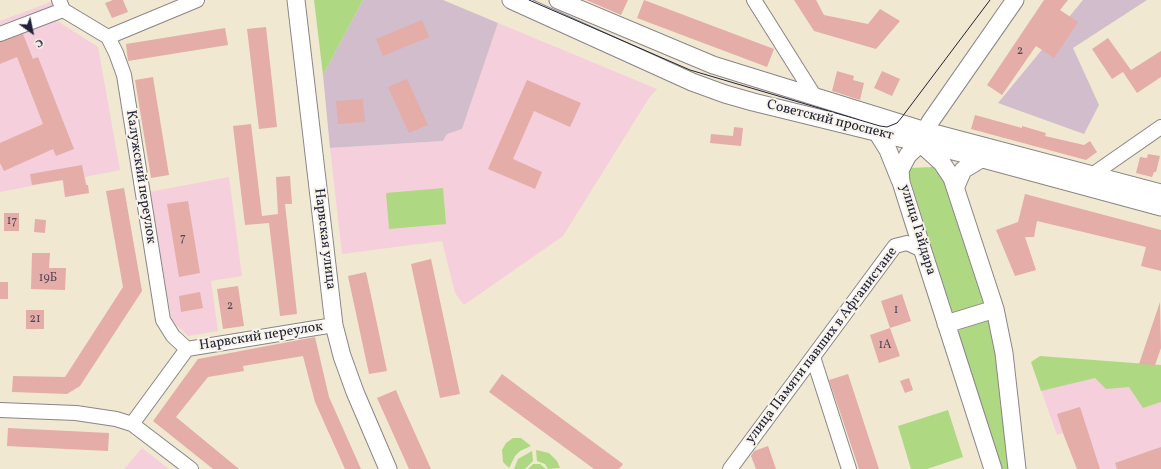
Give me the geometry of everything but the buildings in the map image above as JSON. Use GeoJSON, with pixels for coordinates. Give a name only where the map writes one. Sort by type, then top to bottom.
{"type":"FeatureCollection","features":[{"type":"Feature","properties":{"kind":"main road","name":"Нарвская улица"},"geometry":{"type":"LineString","coordinates":[[296,0],[334,325],[342,356],[355,392],[388,469]]}},
{"type":"Feature","properties":{"kind":"main road","name":"Советский проспект"},"geometry":{"type":"LineString","coordinates":[[511,0],[692,82],[753,102],[878,134],[924,137],[1092,175],[1161,193]]}},
{"type":"Feature","properties":{"kind":"main road","name":"Советский проспект"},"geometry":{"type":"LineString","coordinates":[[558,0],[695,59],[815,97],[981,158],[1161,207]]}},
{"type":"Feature","properties":{"kind":"main road","name":"улица Гайдара"},"geometry":{"type":"LineString","coordinates":[[993,469],[901,182],[902,165],[908,155],[924,137],[930,122],[1015,0]]}},
{"type":"Feature","properties":{"kind":"main road"},"geometry":{"type":"LineString","coordinates":[[878,134],[888,150],[901,182]]}},
{"type":"Feature","properties":{"kind":"main road"},"geometry":{"type":"LineString","coordinates":[[924,137],[947,170],[956,186],[995,309],[1004,353],[1017,469]]}},
{"type":"Feature","properties":{"kind":"main road"},"geometry":{"type":"LineString","coordinates":[[956,186],[963,170],[981,158]]}},
{"type":"Feature","properties":{"kind":"main road"},"geometry":{"type":"LineString","coordinates":[[946,324],[995,309]]}},
{"type":"Feature","properties":{"kind":"street"},"geometry":{"type":"LineString","coordinates":[[0,34],[61,5],[108,37],[197,0]]}},
{"type":"Feature","properties":{"kind":"street"},"geometry":{"type":"LineString","coordinates":[[754,0],[815,97]]}},
{"type":"Feature","properties":{"kind":"street","name":"Калужский переулок"},"geometry":{"type":"LineString","coordinates":[[108,37],[124,75],[164,320]]}},
{"type":"Feature","properties":{"kind":"street"},"geometry":{"type":"LineString","coordinates":[[1092,175],[1161,127]]}},
{"type":"Feature","properties":{"kind":"street","name":"улица Памяти павших в Афганистане"},"geometry":{"type":"LineString","coordinates":[[730,469],[895,246],[907,243],[922,250]]}},
{"type":"Feature","properties":{"kind":"street","name":"Нарвский переулок"},"geometry":{"type":"LineString","coordinates":[[164,320],[173,336],[187,349]]}},
{"type":"Feature","properties":{"kind":"street","name":"Нарвский переулок"},"geometry":{"type":"LineString","coordinates":[[132,424],[187,349],[334,325]]}},
{"type":"Feature","properties":{"kind":"street"},"geometry":{"type":"LineString","coordinates":[[813,357],[848,469]]}},
{"type":"Feature","properties":{"kind":"street"},"geometry":{"type":"LineString","coordinates":[[0,410],[95,415],[132,424],[191,469]]}},
{"type":"Feature","properties":{"kind":"shaded area"},"geometry":{"type":"Polygon","coordinates":[[[363,0],[443,0],[498,23],[462,129],[447,134],[443,141],[330,148],[323,75],[363,0]]]}},
{"type":"Feature","properties":{"kind":"shaded area"},"geometry":{"type":"Polygon","coordinates":[[[1083,0],[1147,0],[1073,48],[1099,105],[1084,134],[998,103],[1083,0]]]}},
{"type":"Feature","properties":{"kind":"shaded area"},"geometry":{"type":"Polygon","coordinates":[[[51,2],[56,20],[98,47],[120,170],[85,177],[89,193],[65,197],[62,180],[0,192],[0,21],[51,2]]]}},
{"type":"Feature","properties":{"kind":"shaded area"},"geometry":{"type":"Polygon","coordinates":[[[498,23],[657,89],[649,98],[563,236],[464,305],[455,293],[442,241],[342,254],[330,148],[443,141],[447,134],[462,129],[498,23]]]}},
{"type":"Feature","properties":{"kind":"shaded area"},"geometry":{"type":"Polygon","coordinates":[[[229,177],[242,276],[211,281],[218,331],[188,336],[172,321],[149,192],[229,177]]]}},
{"type":"Feature","properties":{"kind":"shaded area"},"geometry":{"type":"Polygon","coordinates":[[[1031,362],[1161,365],[1161,469],[1077,469],[1063,433],[1057,435],[1031,362]]]}},
{"type":"Feature","properties":{"kind":"shaded area"},"geometry":{"type":"Polygon","coordinates":[[[142,448],[169,469],[124,469],[142,448]]]}},
{"type":"Feature","properties":{"kind":"green space"},"geometry":{"type":"Polygon","coordinates":[[[314,0],[363,0],[323,75],[314,0]]]}},
{"type":"Feature","properties":{"kind":"green space"},"geometry":{"type":"Polygon","coordinates":[[[933,167],[952,190],[987,306],[954,317],[910,179],[909,168],[933,167]]]}},
{"type":"Feature","properties":{"kind":"green space"},"geometry":{"type":"Polygon","coordinates":[[[443,188],[446,224],[389,229],[386,193],[443,188]]]}},
{"type":"Feature","properties":{"kind":"green space"},"geometry":{"type":"Polygon","coordinates":[[[987,320],[992,324],[1013,469],[999,469],[957,335],[961,327],[987,320]]]}},
{"type":"Feature","properties":{"kind":"green space"},"geometry":{"type":"Polygon","coordinates":[[[1040,356],[1161,365],[1161,402],[1143,408],[1129,387],[1106,389],[1095,378],[1041,391],[1031,362],[1040,356]]]}},
{"type":"Feature","properties":{"kind":"green space"},"geometry":{"type":"Polygon","coordinates":[[[948,410],[963,457],[927,469],[911,469],[898,426],[948,410]]]}},
{"type":"Feature","properties":{"kind":"green space"},"geometry":{"type":"Polygon","coordinates":[[[513,438],[521,438],[531,446],[520,451],[515,456],[509,468],[503,462],[502,450],[506,443],[513,438]]]}},
{"type":"Feature","properties":{"kind":"green space"},"geometry":{"type":"Polygon","coordinates":[[[536,450],[549,453],[557,461],[560,468],[548,469],[545,464],[537,461],[536,450]]]}},
{"type":"Feature","properties":{"kind":"green space"},"geometry":{"type":"Polygon","coordinates":[[[532,451],[533,461],[525,469],[514,469],[518,459],[532,451]]]}},
{"type":"Feature","properties":{"kind":"green space"},"geometry":{"type":"Polygon","coordinates":[[[533,464],[540,464],[546,469],[528,469],[533,464]]]}},
{"type":"Feature","properties":{"kind":"tram line"},"geometry":{"type":"LineString","coordinates":[[529,0],[690,70],[887,127],[897,123],[902,117],[990,0]]}}]}
